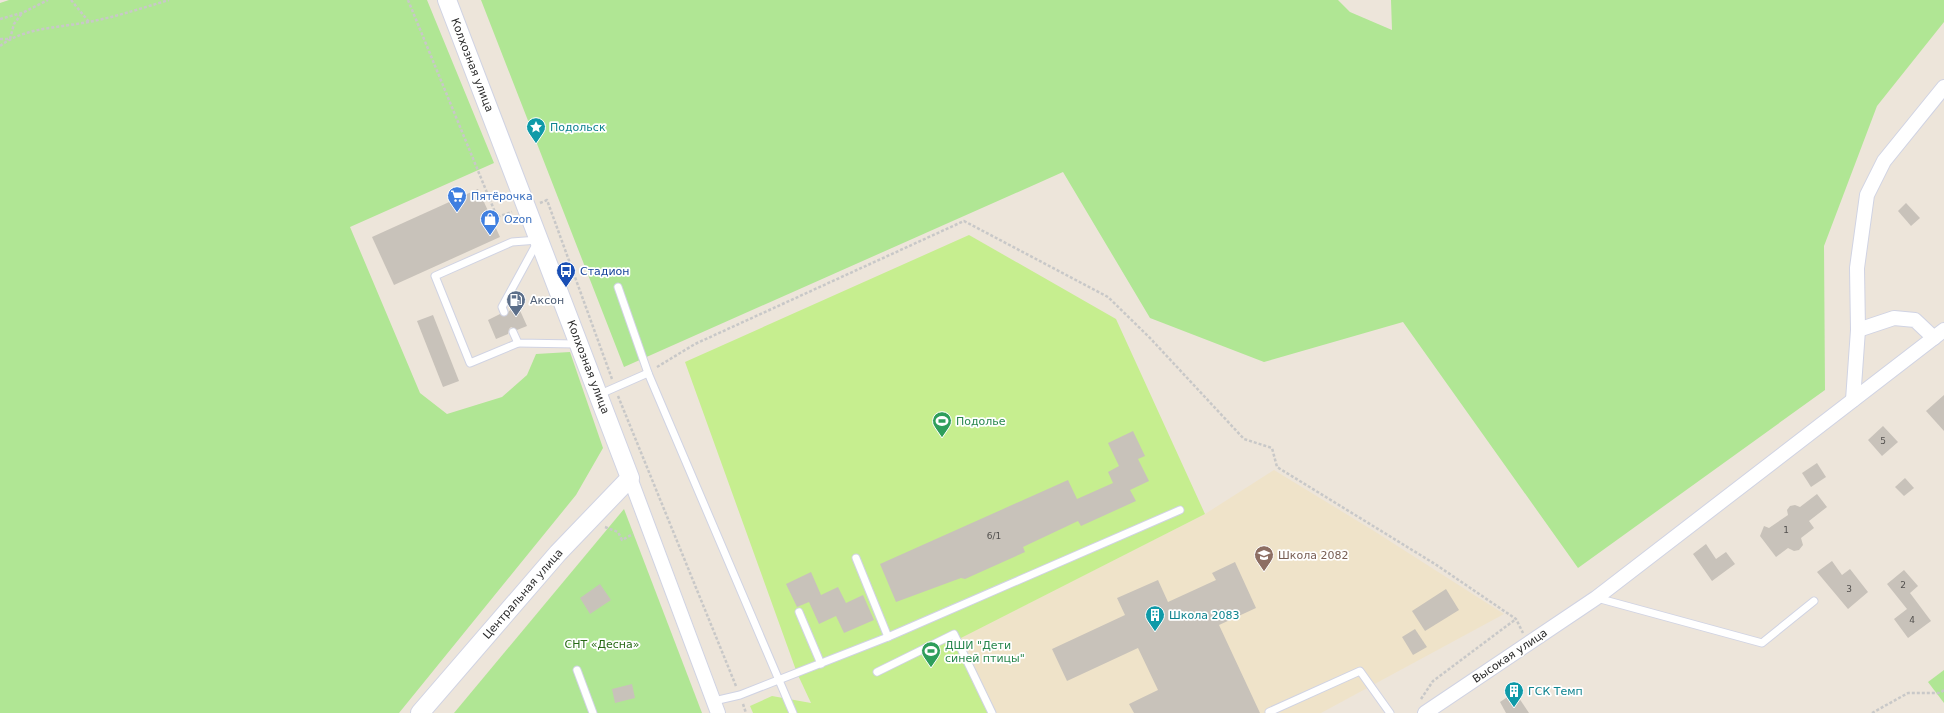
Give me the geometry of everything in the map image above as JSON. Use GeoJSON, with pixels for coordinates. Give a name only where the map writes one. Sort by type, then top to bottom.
{"type":"FeatureCollection","features":[{"type":"Feature","properties":{"kind":"street","name":"Колхозная улица"},"geometry":{"type":"LineString","coordinates":[[447,0],[716,707]]}},
{"type":"Feature","properties":{"kind":"street"},"geometry":{"type":"LineString","coordinates":[[1854,400],[1858,330],[1857,268],[1867,195],[1884,161],[1944,87]]}},
{"type":"Feature","properties":{"kind":"street"},"geometry":{"type":"LineString","coordinates":[[1858,330],[1894,318],[1915,320],[1939,334]]}},
{"type":"Feature","properties":{"kind":"street","name":"Высокая улица"},"geometry":{"type":"LineString","coordinates":[[1423,708],[1528,644],[1596,598],[1939,334]]}},
{"type":"Feature","properties":{"kind":"street","name":"Центральная улица"},"geometry":{"type":"LineString","coordinates":[[420,713],[558,553],[630,478]]}},
{"type":"Feature","properties":{"kind":"lane"},"geometry":{"type":"LineString","coordinates":[[504,312],[502,307],[539,240]]}},
{"type":"Feature","properties":{"kind":"lane"},"geometry":{"type":"LineString","coordinates":[[539,240],[512,242],[435,276],[470,363],[518,343],[579,344]]}},
{"type":"Feature","properties":{"kind":"lane"},"geometry":{"type":"LineString","coordinates":[[618,287],[648,373],[794,713]]}},
{"type":"Feature","properties":{"kind":"lane"},"geometry":{"type":"LineString","coordinates":[[513,332],[518,343]]}},
{"type":"Feature","properties":{"kind":"lane"},"geometry":{"type":"LineString","coordinates":[[598,395],[648,373]]}},
{"type":"Feature","properties":{"kind":"lane"},"geometry":{"type":"LineString","coordinates":[[716,707],[740,695],[888,637],[1180,510]]}},
{"type":"Feature","properties":{"kind":"lane"},"geometry":{"type":"LineString","coordinates":[[856,558],[888,637]]}},
{"type":"Feature","properties":{"kind":"lane"},"geometry":{"type":"LineString","coordinates":[[1596,598],[1762,642],[1814,601]]}},
{"type":"Feature","properties":{"kind":"lane"},"geometry":{"type":"LineString","coordinates":[[799,612],[821,664]]}},
{"type":"Feature","properties":{"kind":"lane"},"geometry":{"type":"LineString","coordinates":[[877,672],[954,634],[992,713]]}},
{"type":"Feature","properties":{"kind":"lane"},"geometry":{"type":"LineString","coordinates":[[577,670],[593,713]]}},
{"type":"Feature","properties":{"kind":"lane"},"geometry":{"type":"LineString","coordinates":[[1269,712],[1360,671],[1390,713]]}},
{"type":"Feature","properties":{"kind":"path"},"geometry":{"type":"LineString","coordinates":[[0,19],[22,13],[48,0]]}},
{"type":"Feature","properties":{"kind":"path"},"geometry":{"type":"LineString","coordinates":[[71,0],[89,22]]}},
{"type":"Feature","properties":{"kind":"path"},"geometry":{"type":"LineString","coordinates":[[0,46],[10,39],[30,32],[89,22],[168,0]]}},
{"type":"Feature","properties":{"kind":"path"},"geometry":{"type":"LineString","coordinates":[[10,39],[14,24],[22,13]]}},
{"type":"Feature","properties":{"kind":"path"},"geometry":{"type":"LineString","coordinates":[[0,39],[10,39]]}},
{"type":"Feature","properties":{"kind":"path"},"geometry":{"type":"LineString","coordinates":[[648,373],[694,344],[964,221],[1108,297],[1150,338],[1244,439],[1272,448],[1277,467],[1436,564],[1516,618],[1528,644]]}},
{"type":"Feature","properties":{"kind":"path"},"geometry":{"type":"LineString","coordinates":[[1423,708],[1421,697],[1434,681],[1516,618]]}},
{"type":"Feature","properties":{"kind":"path"},"geometry":{"type":"LineString","coordinates":[[1872,713],[1908,693],[1940,693],[1944,690]]}},
{"type":"Feature","properties":{"kind":"shaded area","name":"Школа 2082"},"geometry":{"type":"Polygon","coordinates":[[[1274,470],[1374,531],[1504,614],[1321,713],[989,713],[956,640],[1205,514],[1274,470]]]}},
{"type":"Feature","properties":{"kind":"green space"},"geometry":{"type":"Polygon","coordinates":[[[9,0],[427,0],[494,163],[350,227],[420,393],[447,414],[502,397],[527,375],[536,354],[570,352],[603,448],[576,495],[399,713],[0,713],[0,3],[9,0]]]}},
{"type":"Feature","properties":{"kind":"green space"},"geometry":{"type":"Polygon","coordinates":[[[481,0],[1338,0],[1350,12],[1392,30],[1391,0],[1944,0],[1944,22],[1877,106],[1824,246],[1825,390],[1578,568],[1403,322],[1264,362],[1150,318],[1063,172],[624,367],[481,0]]]}},
{"type":"Feature","properties":{"kind":"green space","name":"Подолье"},"geometry":{"type":"Polygon","coordinates":[[[969,235],[1116,319],[1205,514],[957,640],[989,713],[753,713],[750,706],[772,696],[811,703],[797,673],[685,362],[969,235]]]}},
{"type":"Feature","properties":{"kind":"green space","name":"СНТ «Десна»"},"geometry":{"type":"Polygon","coordinates":[[[624,509],[702,713],[454,713],[624,509]]]}},
{"type":"Feature","properties":{"kind":"green space"},"geometry":{"type":"Polygon","coordinates":[[[1944,670],[1944,703],[1928,682],[1944,670]]]}},
{"type":"Feature","properties":{"kind":"building","name":"Пятёрочка"},"geometry":{"type":"Polygon","coordinates":[[[478,189],[500,237],[394,285],[372,237],[478,189]]]}},
{"type":"Feature","properties":{"kind":"building"},"geometry":{"type":"Polygon","coordinates":[[[1906,203],[1920,218],[1911,226],[1898,211],[1906,203]]]}},
{"type":"Feature","properties":{"kind":"building"},"geometry":{"type":"Polygon","coordinates":[[[518,306],[527,326],[517,330],[511,327],[508,334],[496,339],[488,320],[500,314],[506,316],[509,311],[518,306]]]}},
{"type":"Feature","properties":{"kind":"building"},"geometry":{"type":"Polygon","coordinates":[[[433,315],[459,381],[443,387],[417,321],[433,315]]]}},
{"type":"Feature","properties":{"kind":"building"},"geometry":{"type":"Polygon","coordinates":[[[1944,395],[1944,431],[1926,411],[1944,395]]]}},
{"type":"Feature","properties":{"kind":"building"},"geometry":{"type":"Polygon","coordinates":[[[1883,426],[1898,442],[1882,456],[1868,440],[1883,426]]]}},
{"type":"Feature","properties":{"kind":"building"},"geometry":{"type":"Polygon","coordinates":[[[1133,431],[1145,456],[1138,459],[1149,481],[1130,490],[1136,501],[1081,526],[1078,521],[1023,547],[1025,552],[965,579],[961,578],[896,602],[880,564],[1068,480],[1077,499],[1113,483],[1108,472],[1119,466],[1108,443],[1133,431]]]}},
{"type":"Feature","properties":{"kind":"building"},"geometry":{"type":"Polygon","coordinates":[[[1817,463],[1826,477],[1811,487],[1802,473],[1817,463]]]}},
{"type":"Feature","properties":{"kind":"building"},"geometry":{"type":"Polygon","coordinates":[[[1905,478],[1914,488],[1904,496],[1895,487],[1905,478]]]}},
{"type":"Feature","properties":{"kind":"building"},"geometry":{"type":"Polygon","coordinates":[[[1817,494],[1827,507],[1809,521],[1814,528],[1801,538],[1803,545],[1799,550],[1794,551],[1788,548],[1776,557],[1760,536],[1764,526],[1769,528],[1788,515],[1787,510],[1790,506],[1795,505],[1800,507],[1817,494]]]}},
{"type":"Feature","properties":{"kind":"building"},"geometry":{"type":"Polygon","coordinates":[[[1706,544],[1716,559],[1726,552],[1735,564],[1712,581],[1693,554],[1706,544]]]}},
{"type":"Feature","properties":{"kind":"building"},"geometry":{"type":"Polygon","coordinates":[[[1832,561],[1842,575],[1850,569],[1868,592],[1848,609],[1817,572],[1832,561]]]}},
{"type":"Feature","properties":{"kind":"building","name":"Школа 2083"},"geometry":{"type":"Polygon","coordinates":[[[1235,562],[1256,608],[1219,625],[1260,713],[1134,713],[1129,704],[1158,690],[1138,648],[1067,681],[1052,649],[1125,615],[1117,598],[1158,580],[1168,602],[1216,580],[1212,573],[1235,562]]]}},
{"type":"Feature","properties":{"kind":"building"},"geometry":{"type":"Polygon","coordinates":[[[1904,570],[1918,586],[1910,593],[1931,621],[1908,638],[1894,619],[1907,609],[1887,584],[1904,570]]]}},
{"type":"Feature","properties":{"kind":"building"},"geometry":{"type":"Polygon","coordinates":[[[811,572],[821,595],[838,587],[846,603],[863,595],[874,620],[844,633],[836,616],[819,624],[809,602],[797,607],[786,584],[811,572]]]}},
{"type":"Feature","properties":{"kind":"building"},"geometry":{"type":"Polygon","coordinates":[[[600,584],[611,600],[590,614],[580,598],[600,584]]]}},
{"type":"Feature","properties":{"kind":"building"},"geometry":{"type":"Polygon","coordinates":[[[1446,589],[1459,610],[1425,631],[1412,611],[1446,589]]]}},
{"type":"Feature","properties":{"kind":"building"},"geometry":{"type":"Polygon","coordinates":[[[1415,629],[1427,647],[1413,655],[1402,637],[1415,629]]]}},
{"type":"Feature","properties":{"kind":"building"},"geometry":{"type":"Polygon","coordinates":[[[632,684],[635,698],[615,703],[612,689],[632,684]]]}},
{"type":"Feature","properties":{"kind":"building","name":"ГСК Темп"},"geometry":{"type":"Polygon","coordinates":[[[1515,692],[1529,713],[1506,713],[1500,702],[1515,692]]]}},
{"type":"Feature","properties":{"kind":"place","name":"Подольск"},"geometry":{"type":"Point","coordinates":[536,144]}},
{"type":"Feature","properties":{"kind":"place","name":"Пятёрочка"},"geometry":{"type":"Point","coordinates":[457,213]}},
{"type":"Feature","properties":{"kind":"place","name":"Ozon"},"geometry":{"type":"Point","coordinates":[490,236]}},
{"type":"Feature","properties":{"kind":"place","name":"Стадион"},"geometry":{"type":"Point","coordinates":[566,288]}},
{"type":"Feature","properties":{"kind":"place","name":"Аксон"},"geometry":{"type":"Point","coordinates":[516,317]}},
{"type":"Feature","properties":{"kind":"place","name":"Подолье"},"geometry":{"type":"Point","coordinates":[942,438]}},
{"type":"Feature","properties":{"kind":"place","name":"Школа 2082"},"geometry":{"type":"Point","coordinates":[1264,572]}},
{"type":"Feature","properties":{"kind":"place","name":"Школа 2083"},"geometry":{"type":"Point","coordinates":[1155,632]}},
{"type":"Feature","properties":{"kind":"place","name":"ДШИ \"Дети синей птицы\""},"geometry":{"type":"Point","coordinates":[931,668]}},
{"type":"Feature","properties":{"kind":"place","name":"ГСК Темп"},"geometry":{"type":"Point","coordinates":[1514,708]}}]}
